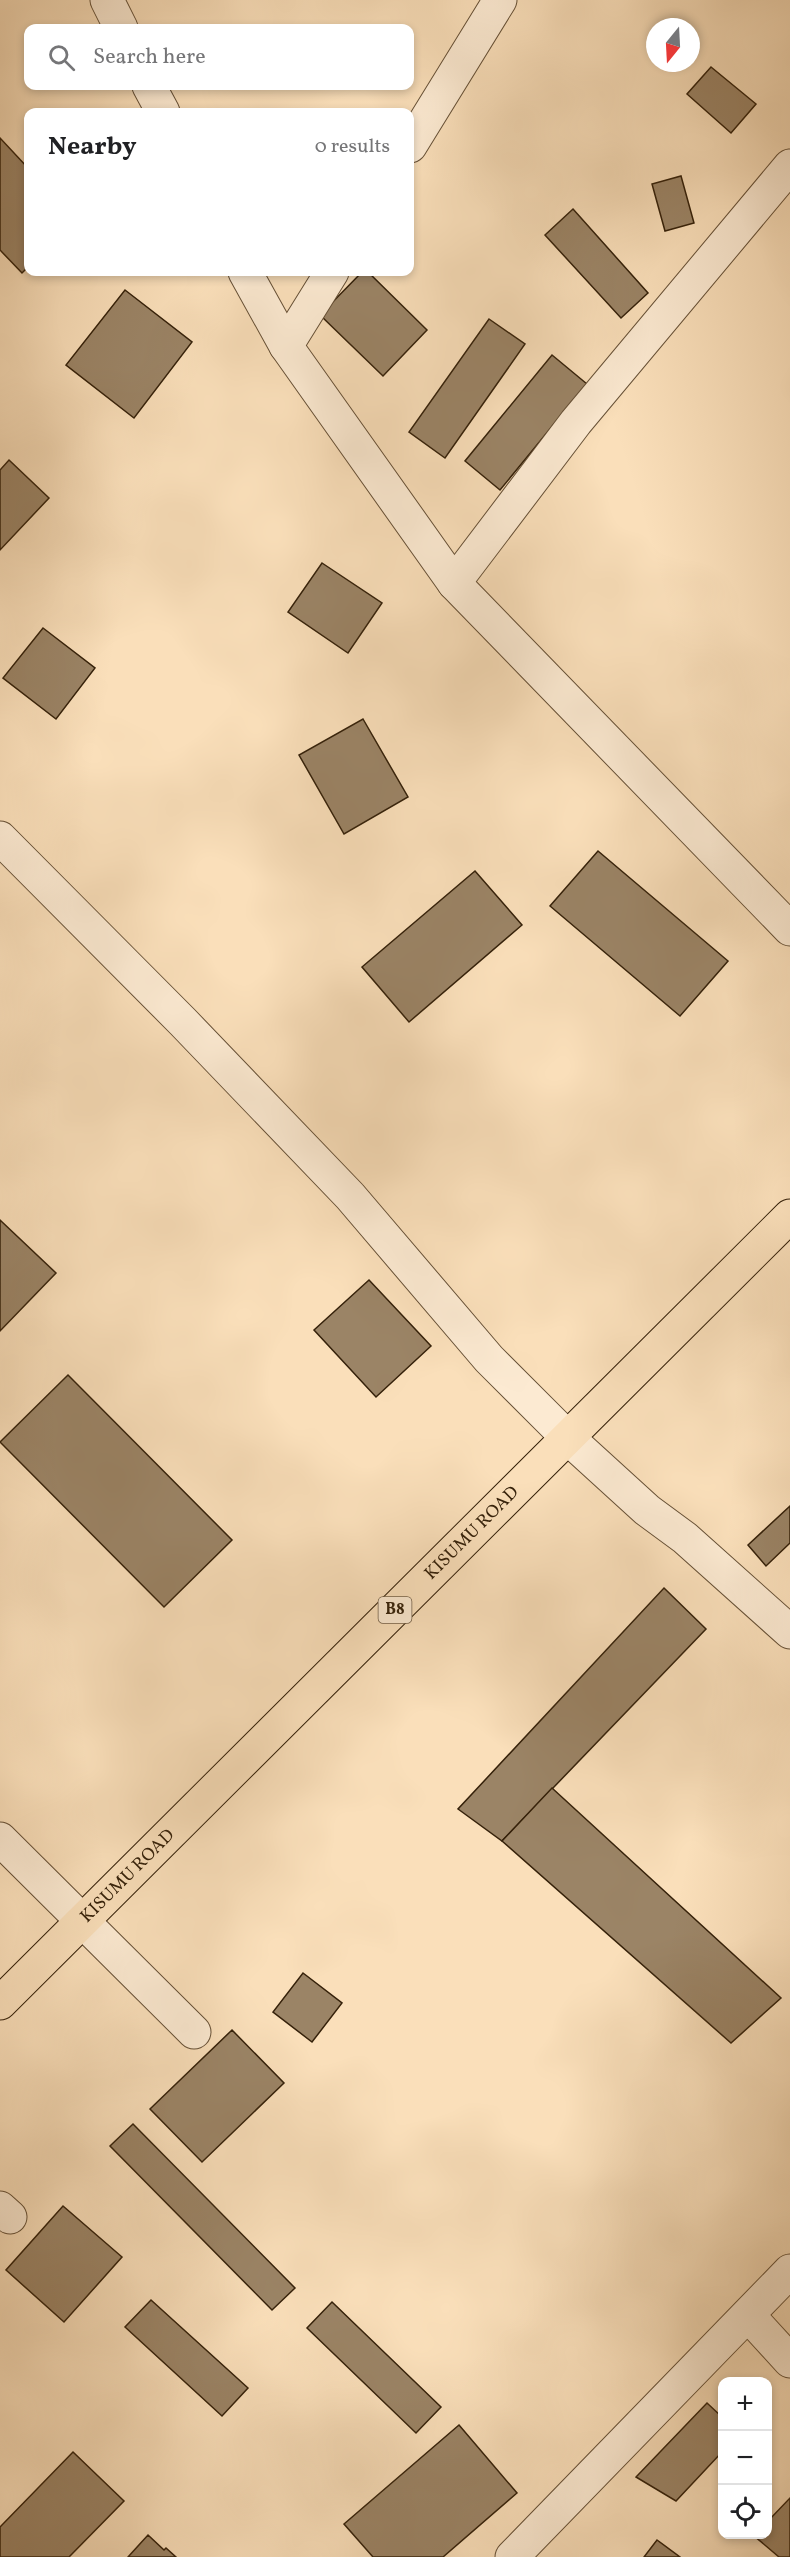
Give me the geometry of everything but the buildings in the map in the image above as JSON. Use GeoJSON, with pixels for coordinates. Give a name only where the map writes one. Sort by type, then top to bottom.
{"type":"FeatureCollection","features":[{"type":"Feature","properties":{"kind":"highway","name":"KISUMU ROAD"},"geometry":{"type":"LineString","coordinates":[[0,2003],[790,1216]]}},
{"type":"Feature","properties":{"kind":"street"},"geometry":{"type":"LineString","coordinates":[[106,0],[119,24]]}},
{"type":"Feature","properties":{"kind":"street"},"geometry":{"type":"LineString","coordinates":[[414,140],[500,0]]}},
{"type":"Feature","properties":{"kind":"street"},"geometry":{"type":"LineString","coordinates":[[151,90],[161,108]]}},
{"type":"Feature","properties":{"kind":"street"},"geometry":{"type":"LineString","coordinates":[[454,583],[576,422],[790,166]]}},
{"type":"Feature","properties":{"kind":"street"},"geometry":{"type":"LineString","coordinates":[[247,276],[286,346],[454,583],[790,929]]}},
{"type":"Feature","properties":{"kind":"street"},"geometry":{"type":"LineString","coordinates":[[286,346],[330,276]]}},
{"type":"Feature","properties":{"kind":"street"},"geometry":{"type":"LineString","coordinates":[[0,838],[183,1022],[342,1188],[489,1359],[568,1438],[647,1510],[685,1538],[790,1632]]}},
{"type":"Feature","properties":{"kind":"street"},"geometry":{"type":"LineString","coordinates":[[0,1839],[194,2032]]}},
{"type":"Feature","properties":{"kind":"street"},"geometry":{"type":"LineString","coordinates":[[512,2557],[790,2271]]}},
{"type":"Feature","properties":{"kind":"street"},"geometry":{"type":"LineString","coordinates":[[748,2315],[790,2361]]}}]}
